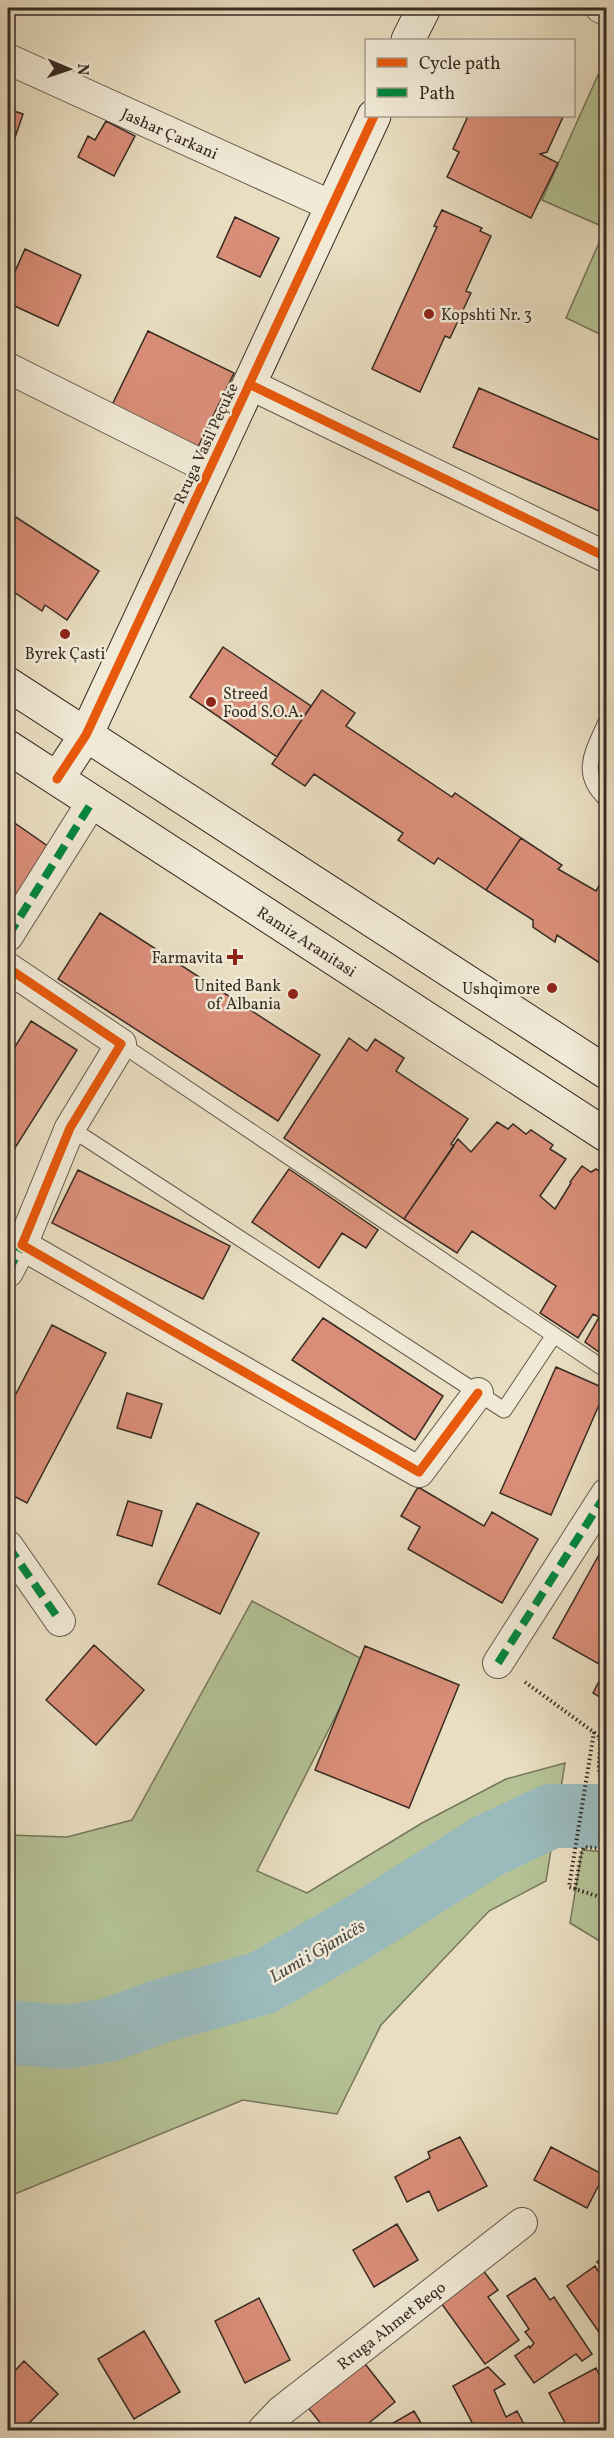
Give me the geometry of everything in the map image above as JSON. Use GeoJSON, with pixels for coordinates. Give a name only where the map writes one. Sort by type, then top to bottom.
{"type":"FeatureCollection","features":[{"type":"Feature","properties":{"kind":"main road"},"geometry":{"type":"LineString","coordinates":[[408,39],[424,8]]}},
{"type":"Feature","properties":{"kind":"main road","name":"Rruga Vasil Peçuke"},"geometry":{"type":"LineString","coordinates":[[57,779],[86,735],[374,117]]}},
{"type":"Feature","properties":{"kind":"main road"},"geometry":{"type":"LineString","coordinates":[[8,684],[606,1072]]}},
{"type":"Feature","properties":{"kind":"main road","name":"Ramiz Aranitasi"},"geometry":{"type":"LineString","coordinates":[[8,747],[606,1135]]}},
{"type":"Feature","properties":{"kind":"street"},"geometry":{"type":"LineString","coordinates":[[601,8],[606,10]]}},
{"type":"Feature","properties":{"kind":"street","name":"Jashar Çarkani"},"geometry":{"type":"LineString","coordinates":[[8,59],[332,206]]}},
{"type":"Feature","properties":{"kind":"street"},"geometry":{"type":"LineString","coordinates":[[8,368],[210,469]]}},
{"type":"Feature","properties":{"kind":"street"},"geometry":{"type":"LineString","coordinates":[[249,384],[606,557]]}},
{"type":"Feature","properties":{"kind":"street"},"geometry":{"type":"LineString","coordinates":[[8,936],[92,802]]}},
{"type":"Feature","properties":{"kind":"street"},"geometry":{"type":"LineString","coordinates":[[8,968],[121,1044],[70,1128],[22,1245],[8,1272]]}},
{"type":"Feature","properties":{"kind":"street"},"geometry":{"type":"LineString","coordinates":[[22,1245],[419,1473],[478,1394]]}},
{"type":"Feature","properties":{"kind":"street"},"geometry":{"type":"LineString","coordinates":[[498,1662],[606,1494]]}},
{"type":"Feature","properties":{"kind":"street"},"geometry":{"type":"LineString","coordinates":[[8,1546],[60,1621]]}},
{"type":"Feature","properties":{"kind":"street","name":"Rruga Ahmet Beqo"},"geometry":{"type":"LineString","coordinates":[[263,2430],[281,2411],[522,2223]]}},
{"type":"Feature","properties":{"kind":"lane"},"geometry":{"type":"LineString","coordinates":[[606,722],[592,752],[589,771],[595,788],[606,799]]}},
{"type":"Feature","properties":{"kind":"lane"},"geometry":{"type":"LineString","coordinates":[[121,1044],[606,1370]]}},
{"type":"Feature","properties":{"kind":"lane"},"geometry":{"type":"LineString","coordinates":[[70,1128],[504,1410],[554,1335]]}},
{"type":"Feature","properties":{"kind":"path"},"geometry":{"type":"LineString","coordinates":[[498,1662],[599,1736],[606,1738]]}},
{"type":"Feature","properties":{"kind":"path"},"geometry":{"type":"LineString","coordinates":[[594,1732],[569,1887],[606,1899]]}},
{"type":"Feature","properties":{"kind":"path"},"geometry":{"type":"LineString","coordinates":[[599,1736],[601,1745],[598,1767],[600,1775],[606,1779]]}},
{"type":"Feature","properties":{"kind":"path"},"geometry":{"type":"LineString","coordinates":[[575,1888],[580,1854],[584,1847],[606,1850]]}},
{"type":"Feature","properties":{"kind":"green space"},"geometry":{"type":"Polygon","coordinates":[[[598,75],[606,79],[606,228],[542,200],[598,75]]]}},
{"type":"Feature","properties":{"kind":"green space"},"geometry":{"type":"Polygon","coordinates":[[[602,236],[606,238],[606,337],[566,318],[602,236]]]}},
{"type":"Feature","properties":{"kind":"green space"},"geometry":{"type":"Polygon","coordinates":[[[252,1601],[364,1660],[257,1871],[307,1893],[422,1823],[506,1779],[565,1763],[546,1881],[489,1911],[381,2025],[337,2114],[243,2100],[15,2194],[8,2192],[8,1835],[67,1837],[132,1820],[252,1601]]]}},
{"type":"Feature","properties":{"kind":"green space"},"geometry":{"type":"Polygon","coordinates":[[[582,1850],[606,1852],[606,1945],[570,1923],[582,1850]]]}},
{"type":"Feature","properties":{"kind":"building"},"geometry":{"type":"Polygon","coordinates":[[[8,109],[23,114],[8,158],[8,109]]]}},
{"type":"Feature","properties":{"kind":"building"},"geometry":{"type":"Polygon","coordinates":[[[468,117],[563,117],[547,152],[540,154],[558,163],[531,218],[447,177],[459,152],[453,149],[468,117]]]}},
{"type":"Feature","properties":{"kind":"building"},"geometry":{"type":"Polygon","coordinates":[[[106,121],[135,136],[114,176],[78,157],[88,136],[95,140],[106,121]]]}},
{"type":"Feature","properties":{"kind":"building","name":"Kopshti Nr. 3"},"geometry":{"type":"Polygon","coordinates":[[[442,210],[482,228],[480,231],[491,236],[466,291],[471,293],[450,338],[445,336],[420,392],[372,369],[437,227],[434,226],[442,210]]]}},
{"type":"Feature","properties":{"kind":"building"},"geometry":{"type":"Polygon","coordinates":[[[235,217],[279,238],[260,277],[217,257],[235,217]]]}},
{"type":"Feature","properties":{"kind":"building"},"geometry":{"type":"Polygon","coordinates":[[[25,249],[81,275],[58,326],[8,303],[8,287],[25,249]]]}},
{"type":"Feature","properties":{"kind":"building"},"geometry":{"type":"Polygon","coordinates":[[[148,331],[234,373],[198,447],[112,405],[148,331]]]}},
{"type":"Feature","properties":{"kind":"building"},"geometry":{"type":"Polygon","coordinates":[[[479,388],[606,443],[606,514],[453,447],[479,388]]]}},
{"type":"Feature","properties":{"kind":"building"},"geometry":{"type":"Polygon","coordinates":[[[8,512],[99,571],[67,620],[45,605],[42,611],[8,588],[8,512]]]}},
{"type":"Feature","properties":{"kind":"building"},"geometry":{"type":"Polygon","coordinates":[[[223,647],[311,706],[277,757],[190,697],[223,647]]]}},
{"type":"Feature","properties":{"kind":"building"},"geometry":{"type":"Polygon","coordinates":[[[322,690],[355,713],[346,726],[452,797],[455,793],[521,838],[486,890],[438,858],[434,864],[398,840],[403,833],[314,774],[305,786],[272,764],[322,690]]]}},
{"type":"Feature","properties":{"kind":"building"},"geometry":{"type":"Polygon","coordinates":[[[9,819],[49,847],[8,907],[8,821],[9,819]]]}},
{"type":"Feature","properties":{"kind":"building"},"geometry":{"type":"Polygon","coordinates":[[[521,838],[562,865],[558,869],[596,891],[606,873],[606,967],[557,935],[555,942],[533,927],[533,920],[486,890],[521,838]]]}},
{"type":"Feature","properties":{"kind":"building"},"geometry":{"type":"Polygon","coordinates":[[[100,913],[320,1055],[278,1121],[58,979],[100,913]]]}},
{"type":"Feature","properties":{"kind":"building"},"geometry":{"type":"Polygon","coordinates":[[[31,1021],[77,1050],[8,1159],[8,1058],[31,1021]]]}},
{"type":"Feature","properties":{"kind":"building"},"geometry":{"type":"Polygon","coordinates":[[[349,1038],[367,1051],[375,1039],[404,1058],[396,1071],[468,1119],[451,1144],[454,1146],[404,1219],[284,1138],[349,1038]]]}},
{"type":"Feature","properties":{"kind":"building"},"geometry":{"type":"Polygon","coordinates":[[[497,1122],[508,1129],[513,1124],[526,1134],[531,1130],[553,1145],[550,1149],[566,1159],[540,1196],[555,1209],[582,1166],[591,1172],[596,1169],[606,1176],[606,1357],[585,1342],[599,1317],[593,1314],[578,1338],[540,1313],[556,1286],[472,1231],[457,1253],[404,1219],[458,1139],[471,1152],[497,1122]]]}},
{"type":"Feature","properties":{"kind":"building"},"geometry":{"type":"Polygon","coordinates":[[[289,1169],[378,1230],[366,1248],[342,1233],[319,1268],[252,1222],[289,1169]]]}},
{"type":"Feature","properties":{"kind":"building"},"geometry":{"type":"Polygon","coordinates":[[[78,1170],[230,1246],[203,1299],[52,1223],[78,1170]]]}},
{"type":"Feature","properties":{"kind":"building"},"geometry":{"type":"Polygon","coordinates":[[[8,1214],[26,1226],[8,1255],[8,1214]]]}},
{"type":"Feature","properties":{"kind":"building"},"geometry":{"type":"Polygon","coordinates":[[[323,1318],[443,1396],[415,1440],[292,1360],[323,1318]]]}},
{"type":"Feature","properties":{"kind":"building"},"geometry":{"type":"Polygon","coordinates":[[[52,1325],[106,1353],[27,1503],[8,1493],[8,1409],[52,1325]]]}},
{"type":"Feature","properties":{"kind":"building"},"geometry":{"type":"Polygon","coordinates":[[[556,1367],[606,1389],[551,1515],[500,1493],[556,1367]]]}},
{"type":"Feature","properties":{"kind":"building"},"geometry":{"type":"Polygon","coordinates":[[[127,1393],[162,1404],[151,1438],[117,1428],[127,1393]]]}},
{"type":"Feature","properties":{"kind":"building"},"geometry":{"type":"Polygon","coordinates":[[[418,1487],[484,1526],[492,1512],[538,1539],[502,1603],[408,1549],[420,1527],[401,1516],[418,1487]]]}},
{"type":"Feature","properties":{"kind":"building"},"geometry":{"type":"Polygon","coordinates":[[[128,1501],[162,1511],[152,1546],[117,1535],[128,1501]]]}},
{"type":"Feature","properties":{"kind":"building"},"geometry":{"type":"Polygon","coordinates":[[[197,1503],[259,1533],[220,1614],[158,1584],[197,1503]]]}},
{"type":"Feature","properties":{"kind":"building"},"geometry":{"type":"Polygon","coordinates":[[[606,1542],[606,1668],[553,1638],[606,1542]]]}},
{"type":"Feature","properties":{"kind":"building"},"geometry":{"type":"Polygon","coordinates":[[[94,1645],[144,1690],[96,1745],[46,1700],[94,1645]]]}},
{"type":"Feature","properties":{"kind":"building"},"geometry":{"type":"Polygon","coordinates":[[[365,1646],[459,1685],[409,1808],[315,1770],[365,1646]]]}},
{"type":"Feature","properties":{"kind":"building"},"geometry":{"type":"Polygon","coordinates":[[[606,1668],[606,1701],[593,1693],[606,1668]]]}},
{"type":"Feature","properties":{"kind":"building"},"geometry":{"type":"Polygon","coordinates":[[[460,2137],[487,2186],[438,2211],[429,2191],[407,2202],[395,2177],[430,2158],[428,2152],[460,2137]]]}},
{"type":"Feature","properties":{"kind":"building"},"geometry":{"type":"Polygon","coordinates":[[[551,2147],[604,2175],[587,2208],[534,2180],[551,2147]]]}},
{"type":"Feature","properties":{"kind":"building"},"geometry":{"type":"Polygon","coordinates":[[[397,2224],[418,2260],[374,2287],[353,2250],[397,2224]]]}},
{"type":"Feature","properties":{"kind":"building"},"geometry":{"type":"Polygon","coordinates":[[[606,2253],[606,2272],[597,2262],[606,2253]]]}},
{"type":"Feature","properties":{"kind":"building"},"geometry":{"type":"Polygon","coordinates":[[[479,2265],[498,2290],[488,2297],[519,2340],[485,2364],[436,2296],[479,2265]]]}},
{"type":"Feature","properties":{"kind":"building"},"geometry":{"type":"Polygon","coordinates":[[[595,2266],[606,2284],[605,2341],[567,2286],[595,2266]]]}},
{"type":"Feature","properties":{"kind":"building"},"geometry":{"type":"Polygon","coordinates":[[[535,2278],[550,2300],[554,2297],[592,2354],[582,2361],[576,2354],[534,2383],[515,2356],[529,2346],[530,2348],[534,2343],[525,2332],[529,2329],[507,2296],[535,2278]]]}},
{"type":"Feature","properties":{"kind":"building"},"geometry":{"type":"Polygon","coordinates":[[[259,2298],[290,2360],[245,2383],[215,2321],[259,2298]]]}},
{"type":"Feature","properties":{"kind":"building"},"geometry":{"type":"Polygon","coordinates":[[[144,2331],[180,2392],[134,2419],[98,2359],[144,2331]]]}},
{"type":"Feature","properties":{"kind":"building"},"geometry":{"type":"Polygon","coordinates":[[[358,2355],[395,2402],[360,2430],[326,2430],[301,2399],[358,2355]]]}},
{"type":"Feature","properties":{"kind":"building"},"geometry":{"type":"Polygon","coordinates":[[[24,2361],[58,2394],[22,2430],[8,2430],[8,2378],[24,2361]]]}},
{"type":"Feature","properties":{"kind":"building"},"geometry":{"type":"Polygon","coordinates":[[[488,2367],[505,2384],[494,2390],[506,2417],[517,2411],[526,2428],[522,2430],[476,2430],[453,2386],[488,2367]]]}},
{"type":"Feature","properties":{"kind":"building"},"geometry":{"type":"Polygon","coordinates":[[[596,2368],[606,2388],[606,2430],[569,2430],[549,2393],[596,2368]]]}},
{"type":"Feature","properties":{"kind":"building"},"geometry":{"type":"Polygon","coordinates":[[[414,2411],[425,2430],[381,2430],[414,2411]]]}},
{"type":"Feature","properties":{"kind":"waterway","name":"Lumi i Gjanicës"},"geometry":{"type":"LineString","coordinates":[[8,2032],[65,2037],[109,2030],[161,2011],[262,1983],[351,1932],[486,1847],[551,1816],[606,1816]]}},
{"type":"Feature","properties":{"kind":"marked path"},"geometry":{"type":"LineString","coordinates":[[8,936],[92,802]]}},
{"type":"Feature","properties":{"kind":"marked path"},"geometry":{"type":"LineString","coordinates":[[8,1272],[22,1245]]}},
{"type":"Feature","properties":{"kind":"marked path"},"geometry":{"type":"LineString","coordinates":[[498,1663],[606,1494]]}},
{"type":"Feature","properties":{"kind":"marked path"},"geometry":{"type":"LineString","coordinates":[[8,1546],[60,1621]]}},
{"type":"Feature","properties":{"kind":"cycle path"},"geometry":{"type":"LineString","coordinates":[[57,779],[86,735],[374,117]]}},
{"type":"Feature","properties":{"kind":"cycle path"},"geometry":{"type":"LineString","coordinates":[[249,384],[606,557]]}},
{"type":"Feature","properties":{"kind":"cycle path"},"geometry":{"type":"LineString","coordinates":[[8,968],[121,1044],[70,1128],[22,1245],[419,1472],[478,1393]]}},
{"type":"Feature","properties":{"kind":"place","name":"Kopshti Nr. 3"},"geometry":{"type":"Point","coordinates":[429,314]}},
{"type":"Feature","properties":{"kind":"place","name":"Byrek Çasti"},"geometry":{"type":"Point","coordinates":[65,634]}},
{"type":"Feature","properties":{"kind":"place","name":"Streed Food S.O.A."},"geometry":{"type":"Point","coordinates":[211,702]}},
{"type":"Feature","properties":{"kind":"place","name":"Farmavita"},"geometry":{"type":"Point","coordinates":[235,957]}},
{"type":"Feature","properties":{"kind":"place","name":"Ushqimore"},"geometry":{"type":"Point","coordinates":[552,988]}},
{"type":"Feature","properties":{"kind":"place","name":"United Bank of Albania"},"geometry":{"type":"Point","coordinates":[293,994]}}]}
